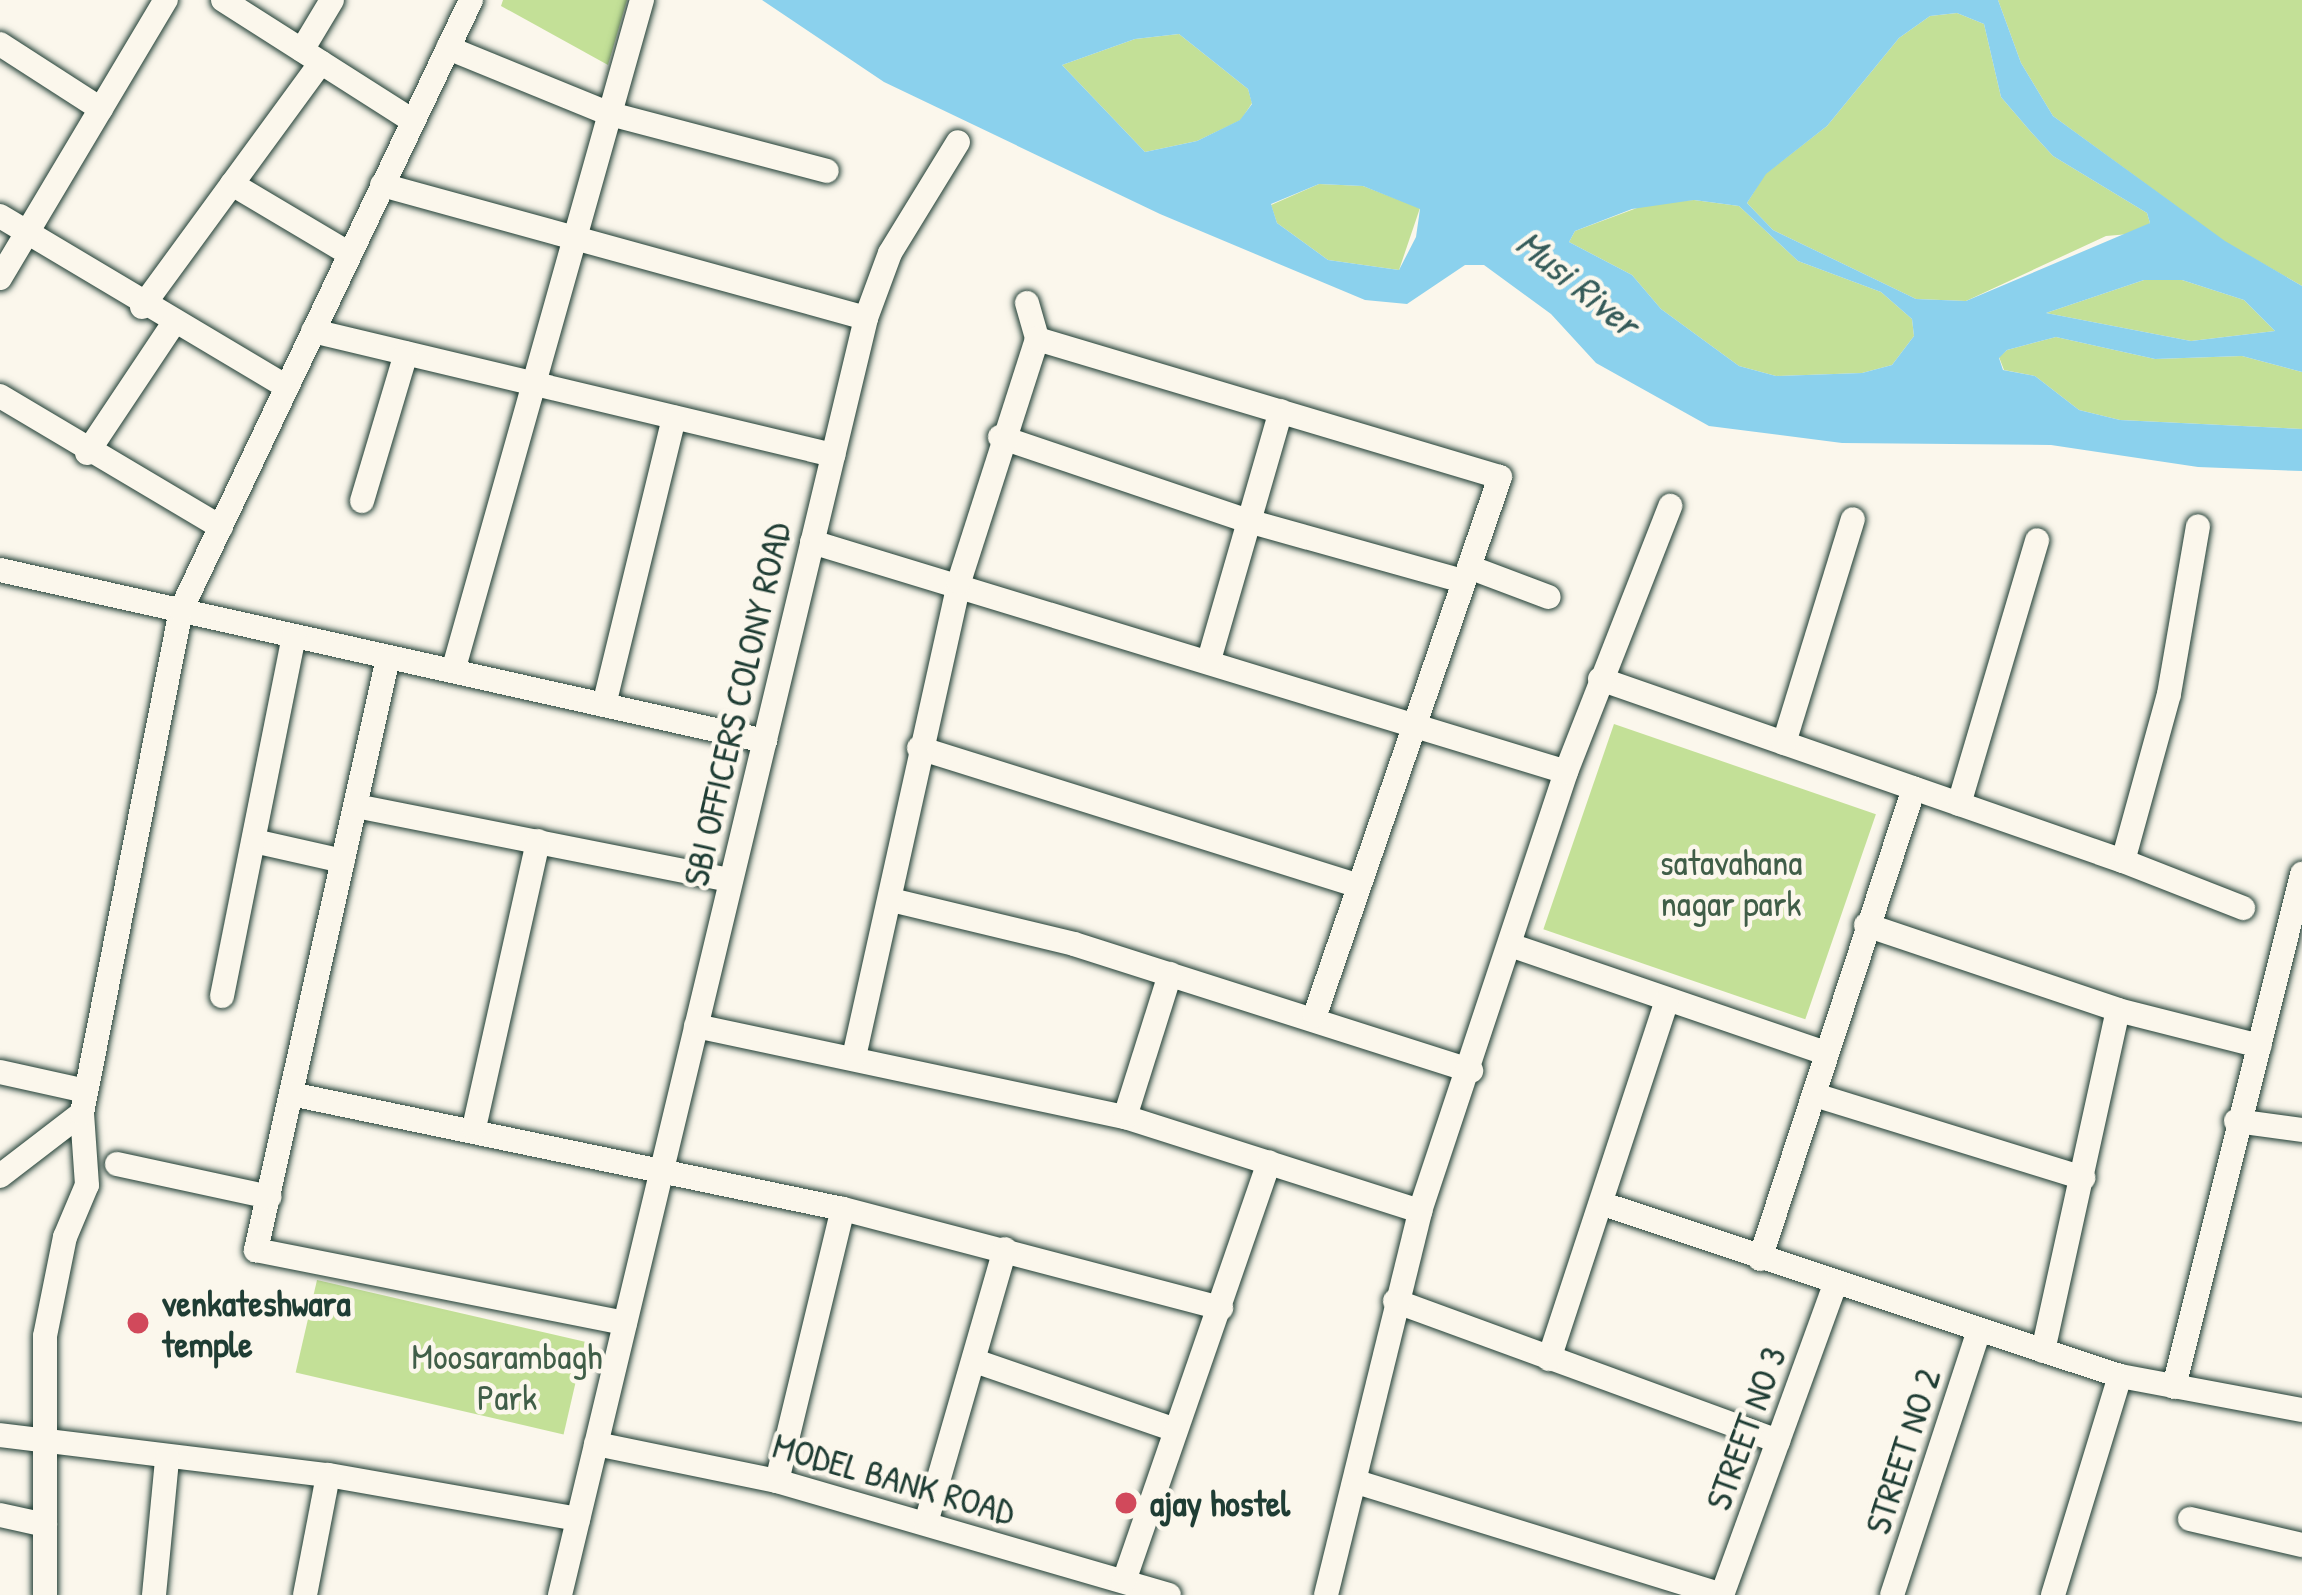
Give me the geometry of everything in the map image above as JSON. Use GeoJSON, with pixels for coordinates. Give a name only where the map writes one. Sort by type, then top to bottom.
{"type":"FeatureCollection","features":[{"type":"Feature","properties":{"kind":"street"},"geometry":{"type":"LineString","coordinates":[[0,278],[166,0]]}},
{"type":"Feature","properties":{"kind":"street"},"geometry":{"type":"LineString","coordinates":[[223,0],[250,7],[311,56],[413,121]]}},
{"type":"Feature","properties":{"kind":"street"},"geometry":{"type":"LineString","coordinates":[[142,307],[232,184],[311,56],[332,0]]}},
{"type":"Feature","properties":{"kind":"street"},"geometry":{"type":"LineString","coordinates":[[45,1595],[45,1336],[65,1237],[86,1185],[84,1102],[181,610],[471,0]]}},
{"type":"Feature","properties":{"kind":"street"},"geometry":{"type":"LineString","coordinates":[[453,671],[642,0]]}},
{"type":"Feature","properties":{"kind":"street"},"geometry":{"type":"LineString","coordinates":[[0,44],[101,109]]}},
{"type":"Feature","properties":{"kind":"street"},"geometry":{"type":"LineString","coordinates":[[448,48],[610,114],[826,171]]}},
{"type":"Feature","properties":{"kind":"street","name":"SBI OFFICERS COLONY ROAD"},"geometry":{"type":"LineString","coordinates":[[560,1595],[866,318],[890,253],[958,142]]}},
{"type":"Feature","properties":{"kind":"street"},"geometry":{"type":"LineString","coordinates":[[232,184],[350,254]]}},
{"type":"Feature","properties":{"kind":"street"},"geometry":{"type":"LineString","coordinates":[[382,185],[866,318]]}},
{"type":"Feature","properties":{"kind":"street"},"geometry":{"type":"LineString","coordinates":[[0,216],[142,307],[287,387]]}},
{"type":"Feature","properties":{"kind":"street"},"geometry":{"type":"LineString","coordinates":[[854,1057],[959,582],[1000,437],[1036,340],[1027,303]]}},
{"type":"Feature","properties":{"kind":"street"},"geometry":{"type":"LineString","coordinates":[[86,453],[173,324]]}},
{"type":"Feature","properties":{"kind":"street"},"geometry":{"type":"LineString","coordinates":[[314,331],[833,455]]}},
{"type":"Feature","properties":{"kind":"street"},"geometry":{"type":"LineString","coordinates":[[1036,340],[1500,477],[1419,724],[1315,1015]]}},
{"type":"Feature","properties":{"kind":"street"},"geometry":{"type":"LineString","coordinates":[[362,502],[406,353]]}},
{"type":"Feature","properties":{"kind":"street"},"geometry":{"type":"LineString","coordinates":[[0,396],[86,453],[221,527]]}},
{"type":"Feature","properties":{"kind":"street"},"geometry":{"type":"LineString","coordinates":[[1209,660],[1281,411]]}},
{"type":"Feature","properties":{"kind":"street"},"geometry":{"type":"LineString","coordinates":[[604,705],[674,417]]}},
{"type":"Feature","properties":{"kind":"street"},"geometry":{"type":"LineString","coordinates":[[1000,437],[1248,520],[1549,597]]}},
{"type":"Feature","properties":{"kind":"street"},"geometry":{"type":"LineString","coordinates":[[1326,1595],[1420,1210],[1471,1071],[1566,772],[1670,506]]}},
{"type":"Feature","properties":{"kind":"street"},"geometry":{"type":"LineString","coordinates":[[1784,743],[1853,519]]}},
{"type":"Feature","properties":{"kind":"street"},"geometry":{"type":"LineString","coordinates":[[2123,861],[2169,694],[2198,526]]}},
{"type":"Feature","properties":{"kind":"street"},"geometry":{"type":"LineString","coordinates":[[1959,804],[2037,539]]}},
{"type":"Feature","properties":{"kind":"street"},"geometry":{"type":"LineString","coordinates":[[812,542],[959,582],[1566,772]]}},
{"type":"Feature","properties":{"kind":"street"},"geometry":{"type":"LineString","coordinates":[[0,570],[765,741]]}},
{"type":"Feature","properties":{"kind":"street"},"geometry":{"type":"LineString","coordinates":[[222,996],[294,637]]}},
{"type":"Feature","properties":{"kind":"street"},"geometry":{"type":"LineString","coordinates":[[388,658],[256,1250],[625,1323]]}},
{"type":"Feature","properties":{"kind":"street"},"geometry":{"type":"LineString","coordinates":[[1600,679],[2123,861],[2243,908]]}},
{"type":"Feature","properties":{"kind":"street"},"geometry":{"type":"LineString","coordinates":[[919,748],[1359,886]]}},
{"type":"Feature","properties":{"kind":"street"},"geometry":{"type":"LineString","coordinates":[[1760,1259],[1914,789]]}},
{"type":"Feature","properties":{"kind":"street"},"geometry":{"type":"LineString","coordinates":[[356,806],[731,880]]}},
{"type":"Feature","properties":{"kind":"street"},"geometry":{"type":"LineString","coordinates":[[254,841],[343,861]]}},
{"type":"Feature","properties":{"kind":"street"},"geometry":{"type":"LineString","coordinates":[[474,1129],[538,841]]}},
{"type":"Feature","properties":{"kind":"street"},"geometry":{"type":"LineString","coordinates":[[2174,1388],[2236,1121],[2260,1046],[2302,874]]}},
{"type":"Feature","properties":{"kind":"street"},"geometry":{"type":"LineString","coordinates":[[891,900],[1315,1015],[1471,1071]]}},
{"type":"Feature","properties":{"kind":"street"},"geometry":{"type":"LineString","coordinates":[[1866,925],[2118,1010],[2260,1046]]}},
{"type":"Feature","properties":{"kind":"street"},"geometry":{"type":"LineString","coordinates":[[1510,945],[1825,1053]]}},
{"type":"Feature","properties":{"kind":"street"},"geometry":{"type":"LineString","coordinates":[[1124,1117],[1169,974]]}},
{"type":"Feature","properties":{"kind":"street"},"geometry":{"type":"LineString","coordinates":[[1550,1359],[1667,1001]]}},
{"type":"Feature","properties":{"kind":"street"},"geometry":{"type":"LineString","coordinates":[[2043,1352],[2118,1010]]}},
{"type":"Feature","properties":{"kind":"street"},"geometry":{"type":"LineString","coordinates":[[696,1026],[1124,1117],[1420,1210]]}},
{"type":"Feature","properties":{"kind":"street"},"geometry":{"type":"LineString","coordinates":[[0,1072],[84,1102]]}},
{"type":"Feature","properties":{"kind":"street"},"geometry":{"type":"LineString","coordinates":[[292,1094],[843,1209],[1221,1309]]}},
{"type":"Feature","properties":{"kind":"street"},"geometry":{"type":"LineString","coordinates":[[1815,1095],[2083,1178]]}},
{"type":"Feature","properties":{"kind":"street"},"geometry":{"type":"LineString","coordinates":[[0,1176],[84,1102]]}},
{"type":"Feature","properties":{"kind":"street"},"geometry":{"type":"LineString","coordinates":[[2236,1121],[2302,1130]]}},
{"type":"Feature","properties":{"kind":"street"},"geometry":{"type":"LineString","coordinates":[[1124,1581],[1269,1162]]}},
{"type":"Feature","properties":{"kind":"street"},"geometry":{"type":"LineString","coordinates":[[117,1164],[269,1197]]}},
{"type":"Feature","properties":{"kind":"street"},"geometry":{"type":"LineString","coordinates":[[1604,1204],[1835,1285],[2120,1376],[2302,1411]]}},
{"type":"Feature","properties":{"kind":"street"},"geometry":{"type":"LineString","coordinates":[[776,1481],[843,1209]]}},
{"type":"Feature","properties":{"kind":"street"},"geometry":{"type":"LineString","coordinates":[[926,1523],[978,1362],[1005,1249]]}},
{"type":"Feature","properties":{"kind":"street","name":"STREET NO 3"},"geometry":{"type":"LineString","coordinates":[[1722,1595],[1835,1285]]}},
{"type":"Feature","properties":{"kind":"street"},"geometry":{"type":"LineString","coordinates":[[1395,1301],[1778,1441]]}},
{"type":"Feature","properties":{"kind":"street","name":"STREET NO 2"},"geometry":{"type":"LineString","coordinates":[[1892,1595],[1979,1330]]}},
{"type":"Feature","properties":{"kind":"street"},"geometry":{"type":"LineString","coordinates":[[978,1362],[1175,1430]]}},
{"type":"Feature","properties":{"kind":"street"},"geometry":{"type":"LineString","coordinates":[[2053,1595],[2120,1376]]}},
{"type":"Feature","properties":{"kind":"street"},"geometry":{"type":"LineString","coordinates":[[0,1435],[44,1446],[328,1475],[578,1519]]}},
{"type":"Feature","properties":{"kind":"street","name":"MODEL BANK ROAD"},"geometry":{"type":"LineString","coordinates":[[596,1444],[776,1481],[1169,1595]]}},
{"type":"Feature","properties":{"kind":"street"},"geometry":{"type":"LineString","coordinates":[[154,1595],[167,1459]]}},
{"type":"Feature","properties":{"kind":"street"},"geometry":{"type":"LineString","coordinates":[[305,1595],[328,1475]]}},
{"type":"Feature","properties":{"kind":"street"},"geometry":{"type":"LineString","coordinates":[[1357,1483],[1722,1595]]}},
{"type":"Feature","properties":{"kind":"street"},"geometry":{"type":"LineString","coordinates":[[0,1515],[45,1525]]}},
{"type":"Feature","properties":{"kind":"street"},"geometry":{"type":"LineString","coordinates":[[2190,1519],[2302,1545]]}},
{"type":"Feature","properties":{"kind":"green space"},"geometry":{"type":"Polygon","coordinates":[[[503,0],[627,0],[608,65],[501,6],[503,0]]]}},
{"type":"Feature","properties":{"kind":"green space"},"geometry":{"type":"Polygon","coordinates":[[[1998,0],[2302,0],[2302,286],[2225,242],[2053,116],[2021,63],[1998,0]]]}},
{"type":"Feature","properties":{"kind":"green space"},"geometry":{"type":"Polygon","coordinates":[[[1957,13],[1984,24],[2001,97],[2053,156],[2147,213],[2150,223],[2141,233],[2106,236],[1966,301],[1916,299],[1773,230],[1747,203],[1765,174],[1827,126],[1899,38],[1930,16],[1957,13]]]}},
{"type":"Feature","properties":{"kind":"green space"},"geometry":{"type":"Polygon","coordinates":[[[1179,34],[1248,89],[1252,103],[1241,120],[1197,141],[1145,152],[1062,65],[1135,39],[1179,34]]]}},
{"type":"Feature","properties":{"kind":"green space"},"geometry":{"type":"Polygon","coordinates":[[[1319,184],[1363,186],[1420,208],[1399,270],[1328,260],[1277,223],[1271,205],[1319,184]]]}},
{"type":"Feature","properties":{"kind":"green space"},"geometry":{"type":"Polygon","coordinates":[[[1694,200],[1739,206],[1798,261],[1881,292],[1912,319],[1914,336],[1892,365],[1862,373],[1776,376],[1739,366],[1661,309],[1632,275],[1569,242],[1575,231],[1653,202],[1694,200]]]}},
{"type":"Feature","properties":{"kind":"green space"},"geometry":{"type":"Polygon","coordinates":[[[2144,280],[2182,280],[2244,300],[2275,331],[2191,341],[2046,313],[2144,280]]]}},
{"type":"Feature","properties":{"kind":"green space"},"geometry":{"type":"Polygon","coordinates":[[[2056,337],[2155,359],[2242,356],[2302,372],[2302,429],[2120,420],[2079,410],[2035,376],[2004,370],[1999,357],[2007,350],[2056,337]]]}},
{"type":"Feature","properties":{"kind":"green space","name":"satavahana nagar park"},"geometry":{"type":"Polygon","coordinates":[[[1614,724],[1876,814],[1805,1019],[1543,929],[1614,724]]]}},
{"type":"Feature","properties":{"kind":"green space","name":"Moosarambagh Park"},"geometry":{"type":"Polygon","coordinates":[[[317,1280],[585,1342],[564,1434],[296,1373],[317,1280]]]}},
{"type":"Feature","properties":{"kind":"water","name":"Musi River"},"geometry":{"type":"Polygon","coordinates":[[[762,0],[1998,0],[2021,63],[2053,116],[2225,241],[2302,286],[2302,372],[2242,356],[2155,359],[2056,337],[2007,350],[1999,358],[2003,370],[2035,376],[2079,410],[2120,420],[2302,429],[2302,471],[2198,467],[2051,445],[1842,443],[1709,426],[1596,363],[1551,314],[1484,265],[1465,265],[1407,304],[1365,300],[1160,214],[884,82],[762,0]],[[1957,13],[1930,16],[1899,38],[1827,126],[1766,174],[1747,203],[1773,230],[1916,299],[1966,301],[2150,223],[2147,213],[2053,156],[2001,97],[1984,24],[1957,13]],[[1179,34],[1135,39],[1062,65],[1145,152],[1197,141],[1240,120],[1252,104],[1248,89],[1179,34]],[[1319,184],[1271,204],[1277,223],[1328,260],[1399,270],[1416,237],[1420,209],[1363,186],[1319,184]],[[1694,200],[1632,209],[1575,231],[1569,242],[1632,275],[1661,309],[1739,366],[1776,376],[1862,373],[1892,365],[1914,336],[1912,319],[1881,292],[1798,261],[1739,206],[1694,200]],[[2144,280],[2046,313],[2191,341],[2275,331],[2244,300],[2182,280],[2144,280]]]}},
{"type":"Feature","properties":{"kind":"place","name":"venkateshwara temple"},"geometry":{"type":"Point","coordinates":[138,1323]}},
{"type":"Feature","properties":{"kind":"place","name":"ajay hostel"},"geometry":{"type":"Point","coordinates":[1126,1503]}}]}
